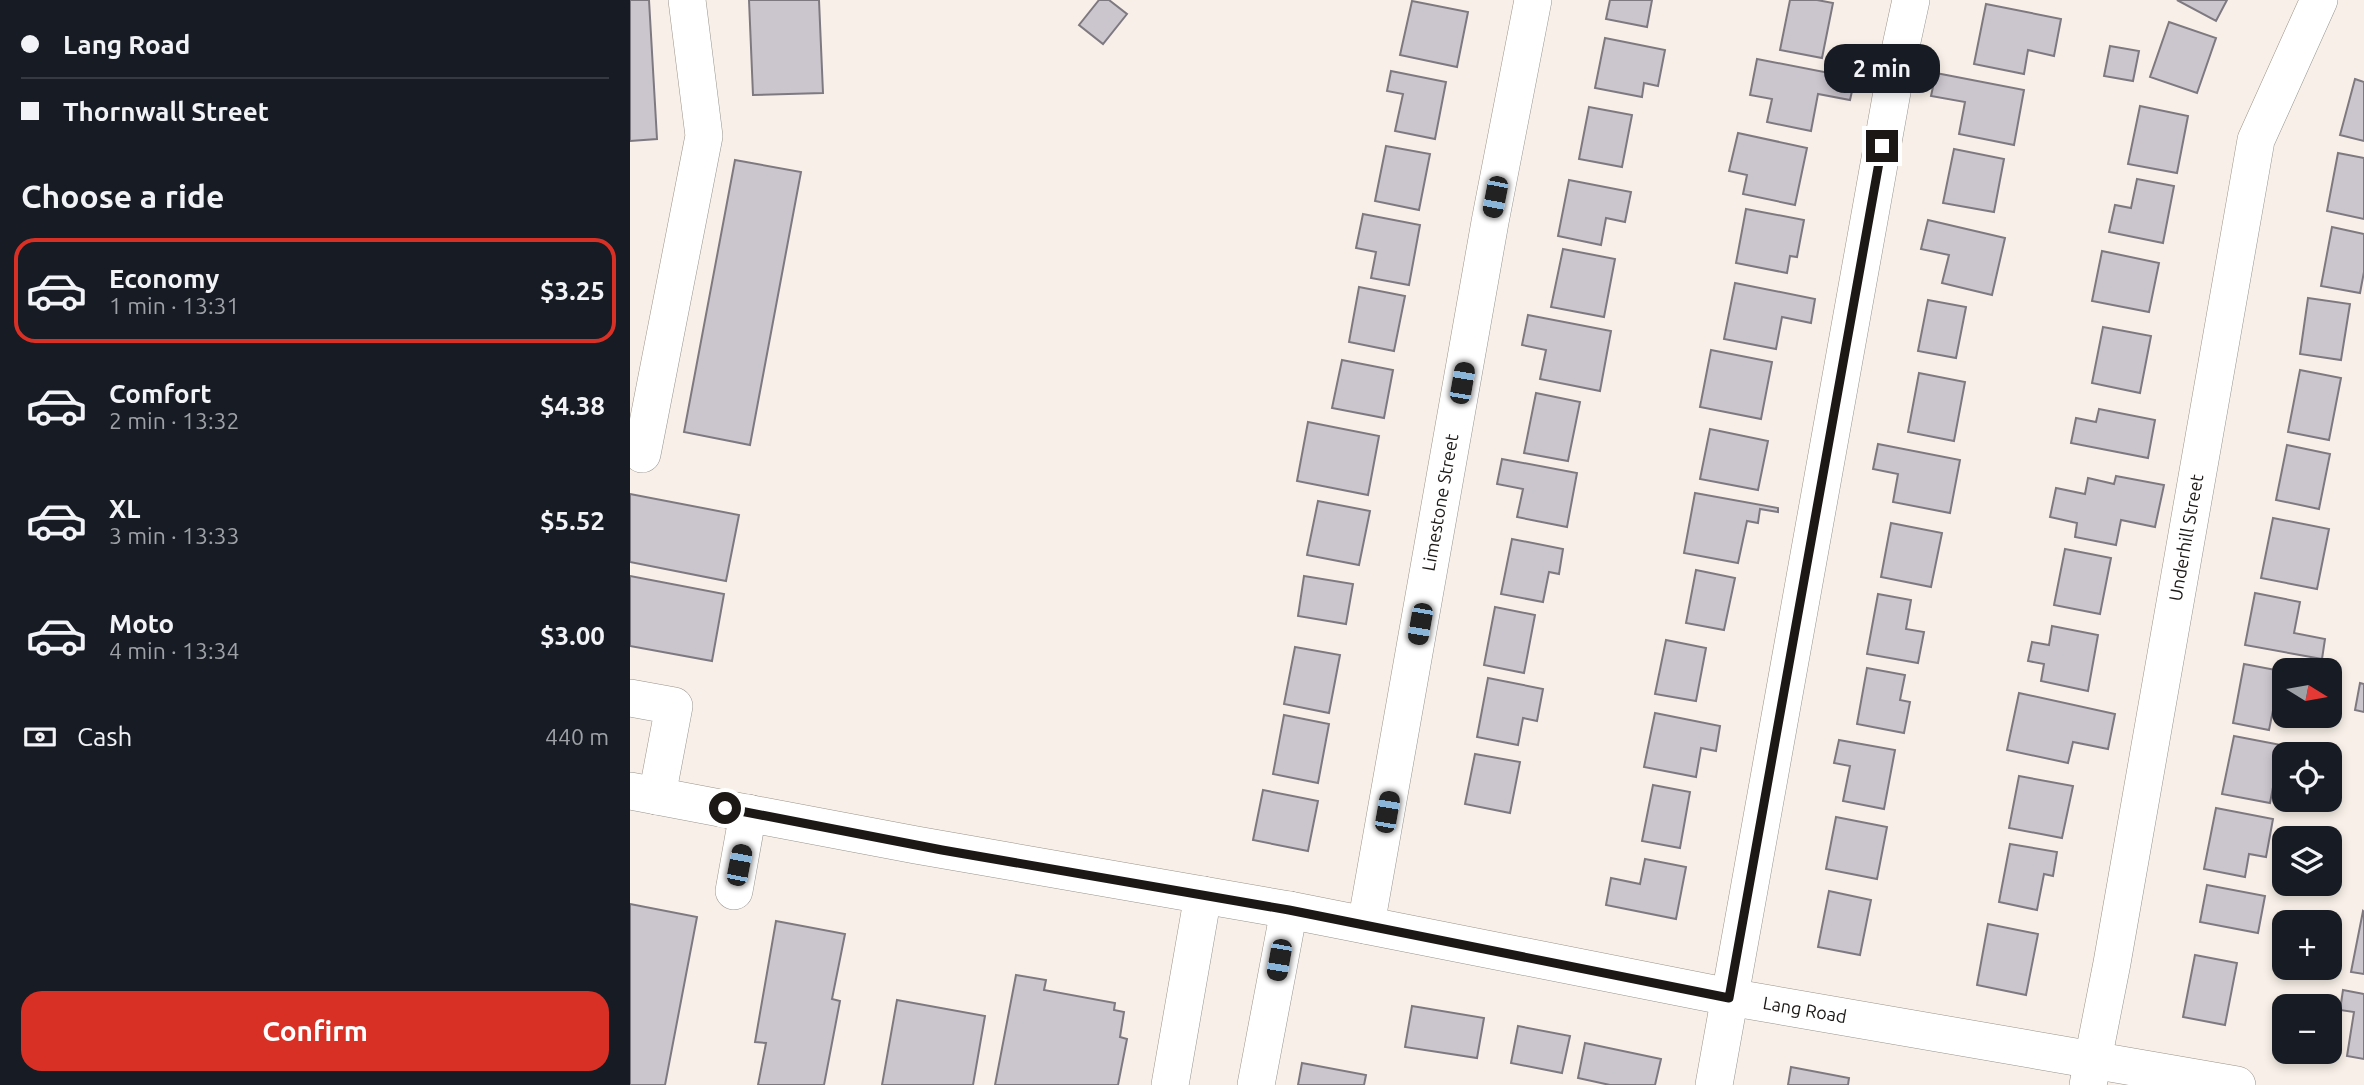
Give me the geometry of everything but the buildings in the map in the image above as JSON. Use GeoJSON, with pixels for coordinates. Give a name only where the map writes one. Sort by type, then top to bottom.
{"type":"FeatureCollection","features":[{"type":"Feature","properties":{"kind":"street"},"geometry":{"type":"LineString","coordinates":[[642,454],[704,136],[687,0]]}},
{"type":"Feature","properties":{"kind":"street","name":"Limestone Street"},"geometry":{"type":"LineString","coordinates":[[1366,925],[1490,222],[1533,0]]}},
{"type":"Feature","properties":{"kind":"street"},"geometry":{"type":"LineString","coordinates":[[1714,1085],[1897,64],[1911,0]]}},
{"type":"Feature","properties":{"kind":"street","name":"Underhill Street"},"geometry":{"type":"LineString","coordinates":[[2091,1072],[2256,140],[2319,0]]}},
{"type":"Feature","properties":{"kind":"street"},"geometry":{"type":"LineString","coordinates":[[630,698],[674,706],[644,793]]}},
{"type":"Feature","properties":{"kind":"street","name":"Lang Road"},"geometry":{"type":"LineString","coordinates":[[644,793],[1289,910],[2091,1072],[2237,1085]]}},
{"type":"Feature","properties":{"kind":"street"},"geometry":{"type":"LineString","coordinates":[[734,891],[748,813]]}},
{"type":"Feature","properties":{"kind":"street"},"geometry":{"type":"LineString","coordinates":[[1170,1085],[1203,895]]}},
{"type":"Feature","properties":{"kind":"street"},"geometry":{"type":"LineString","coordinates":[[1256,1085],[1289,910]]}},
{"type":"Feature","properties":{"kind":"route"},"geometry":{"type":"LineString","coordinates":[[725,808],[942,850],[1289,910],[1729,998],[1882,146]]}}]}
